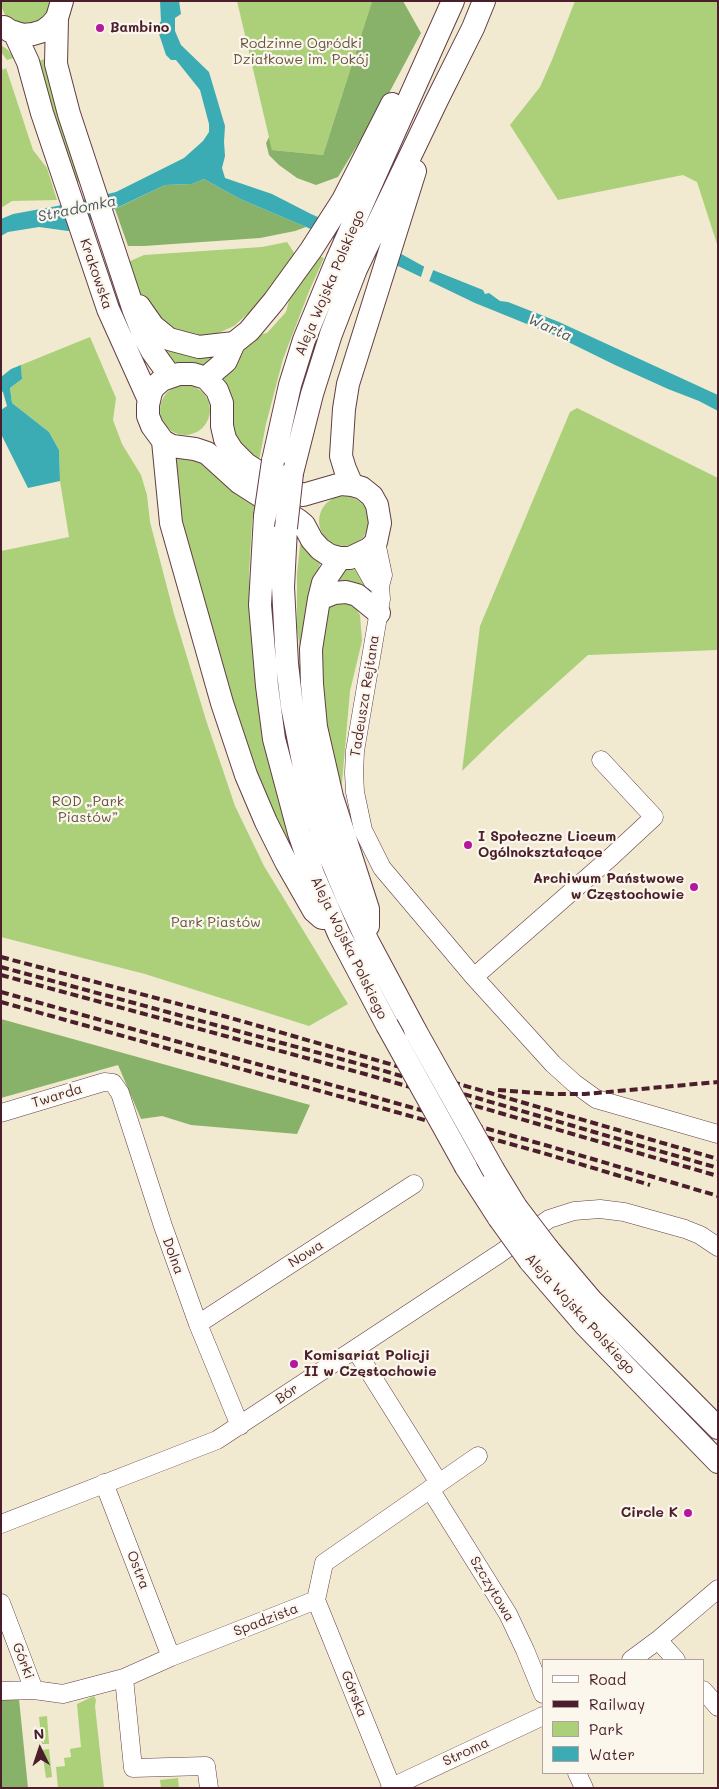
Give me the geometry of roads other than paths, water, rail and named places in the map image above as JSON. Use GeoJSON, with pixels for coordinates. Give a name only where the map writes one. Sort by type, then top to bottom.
{"type":"FeatureCollection","features":[{"type":"Feature","properties":{"kind":"main road","name":"Aleja Wojska Polskiego"},"geometry":{"type":"LineString","coordinates":[[484,1],[473,28],[437,100],[369,217],[346,264],[307,332],[295,367],[273,461],[265,516],[260,605],[274,739],[299,832],[313,874],[339,934],[466,1167],[507,1212],[539,1255],[585,1325],[718,1462]]}},
{"type":"Feature","properties":{"kind":"main road","name":"Aleja Wojska Polskiego"},"geometry":{"type":"LineString","coordinates":[[369,217],[417,82],[452,4]]}},
{"type":"Feature","properties":{"kind":"main road"},"geometry":{"type":"LineString","coordinates":[[8,29],[23,34],[43,31],[60,9]]}},
{"type":"Feature","properties":{"kind":"main road","name":"Krakowska"},"geometry":{"type":"LineString","coordinates":[[60,9],[56,64],[63,92],[89,177],[144,336],[170,376]]}},
{"type":"Feature","properties":{"kind":"main road","name":"Krakowska"},"geometry":{"type":"LineString","coordinates":[[8,29],[28,62],[42,113],[86,247],[114,325],[149,400],[148,416],[152,426],[164,441]]}},
{"type":"Feature","properties":{"kind":"main road"},"geometry":{"type":"LineString","coordinates":[[206,378],[226,361],[234,343],[249,331],[274,301],[311,250],[369,217],[381,280],[355,359],[344,409],[341,456],[352,484]]}},
{"type":"Feature","properties":{"kind":"main road","name":"Aleja Wojska Polskiego"},"geometry":{"type":"LineString","coordinates":[[346,264],[330,334],[312,394],[292,474],[286,528],[283,587],[290,697],[308,786],[327,849],[346,897],[415,1030],[494,1171],[507,1212]]}},
{"type":"Feature","properties":{"kind":"main road"},"geometry":{"type":"LineString","coordinates":[[128,291],[153,326],[169,339],[199,347],[234,343]]}},
{"type":"Feature","properties":{"kind":"main road"},"geometry":{"type":"LineString","coordinates":[[149,400],[154,387],[170,376],[193,374],[206,378],[217,390],[222,403],[222,426],[225,439],[232,450],[246,464],[274,482],[303,495],[341,484],[352,484],[362,488],[372,496],[377,505],[380,523],[376,542],[368,550],[349,557],[323,583],[311,648],[316,727],[332,797],[368,909],[368,942]]}},
{"type":"Feature","properties":{"kind":"main road"},"geometry":{"type":"LineString","coordinates":[[164,441],[172,446],[196,449],[207,453],[240,483],[304,525],[312,540],[320,549],[329,555],[349,557]]}},
{"type":"Feature","properties":{"kind":"main road"},"geometry":{"type":"LineString","coordinates":[[164,441],[169,504],[174,531],[210,663],[246,775],[266,822],[314,911],[339,934]]}},
{"type":"Feature","properties":{"kind":"main road"},"geometry":{"type":"LineString","coordinates":[[319,599],[334,593],[346,592],[356,595],[380,613]]}},
{"type":"Feature","properties":{"kind":"main road","name":"Aleja Wojska Polskiego"},"geometry":{"type":"LineString","coordinates":[[539,1255],[592,1301],[718,1428]]}},
{"type":"Feature","properties":{"kind":"street","name":"Tadeusza Rejtana"},"geometry":{"type":"LineString","coordinates":[[376,542],[383,575],[380,586],[380,613],[355,751],[354,774],[363,830],[382,868],[474,977],[553,1064],[574,1083],[596,1099],[718,1134]]}},
{"type":"Feature","properties":{"kind":"street"},"geometry":{"type":"LineString","coordinates":[[349,557],[380,586]]}},
{"type":"Feature","properties":{"kind":"street"},"geometry":{"type":"LineString","coordinates":[[474,977],[654,817],[601,760]]}},
{"type":"Feature","properties":{"kind":"street","name":"Twarda"},"geometry":{"type":"LineString","coordinates":[[1,1114],[104,1082],[113,1083]]}},
{"type":"Feature","properties":{"kind":"street","name":"Dolna"},"geometry":{"type":"LineString","coordinates":[[113,1083],[120,1093],[163,1226],[198,1324],[240,1426]]}},
{"type":"Feature","properties":{"kind":"street","name":"Nowa"},"geometry":{"type":"LineString","coordinates":[[198,1324],[414,1184]]}},
{"type":"Feature","properties":{"kind":"street","name":"Bór"},"geometry":{"type":"LineString","coordinates":[[1,1524],[217,1440],[549,1219],[574,1211],[606,1209],[624,1212],[685,1229],[700,1235],[718,1247]]}},
{"type":"Feature","properties":{"kind":"street","name":"Szczytowa"},"geometry":{"type":"LineString","coordinates":[[355,1349],[508,1614],[542,1692]]}},
{"type":"Feature","properties":{"kind":"street","name":"Spadzista"},"geometry":{"type":"LineString","coordinates":[[1,1691],[34,1690],[62,1694],[124,1678],[171,1657],[316,1600],[324,1563],[478,1456]]}},
{"type":"Feature","properties":{"kind":"street","name":"Ostra"},"geometry":{"type":"LineString","coordinates":[[104,1484],[171,1657]]}},
{"type":"Feature","properties":{"kind":"street"},"geometry":{"type":"LineString","coordinates":[[633,1659],[718,1589]]}},
{"type":"Feature","properties":{"kind":"street","name":"Górska"},"geometry":{"type":"LineString","coordinates":[[316,1600],[391,1788]]}},
{"type":"Feature","properties":{"kind":"street","name":"Górki"},"geometry":{"type":"LineString","coordinates":[[1,1603],[34,1690]]}},
{"type":"Feature","properties":{"kind":"street"},"geometry":{"type":"LineString","coordinates":[[658,1640],[675,1659]]}},
{"type":"Feature","properties":{"kind":"street"},"geometry":{"type":"LineString","coordinates":[[124,1678],[133,1768],[206,1766],[209,1788]]}},
{"type":"Feature","properties":{"kind":"street"},"geometry":{"type":"LineString","coordinates":[[704,1691],[718,1707]]}},
{"type":"Feature","properties":{"kind":"street","name":"Stroma"},"geometry":{"type":"LineString","coordinates":[[391,1788],[542,1716]]}},
{"type":"Feature","properties":{"kind":"street"},"geometry":{"type":"LineString","coordinates":[[577,1774],[584,1788]]}},
{"type":"Feature","properties":{"kind":"water"},"geometry":{"type":"Polygon","coordinates":[[[160,1],[179,1],[181,14],[175,18],[175,31],[181,45],[209,72],[225,126],[225,156],[222,168],[225,178],[272,194],[311,214],[394,250],[423,266],[483,290],[485,294],[489,293],[500,301],[508,302],[559,322],[718,395],[718,411],[615,365],[554,335],[475,303],[398,266],[240,199],[204,179],[192,184],[165,185],[68,231],[39,227],[8,232],[1,236],[1,219],[13,214],[116,192],[184,158],[203,141],[209,132],[209,124],[200,90],[176,60],[171,60],[166,55],[159,34],[159,24],[161,21],[160,1]]]}},
{"type":"Feature","properties":{"kind":"water"},"geometry":{"type":"Polygon","coordinates":[[[21,365],[22,379],[10,388],[12,403],[49,432],[59,450],[60,481],[28,488],[2,436],[1,410],[7,406],[1,391],[1,377],[11,369],[21,365]]]}},
{"type":"Feature","properties":{"kind":"railway"},"geometry":{"type":"LineString","coordinates":[[1,957],[224,1016],[718,1159]]}},
{"type":"Feature","properties":{"kind":"railway"},"geometry":{"type":"LineString","coordinates":[[1,967],[367,1066],[718,1168]]}},
{"type":"Feature","properties":{"kind":"railway"},"geometry":{"type":"LineString","coordinates":[[1,975],[365,1074],[718,1176]]}},
{"type":"Feature","properties":{"kind":"railway"},"geometry":{"type":"LineString","coordinates":[[1,992],[545,1145],[718,1196]]}},
{"type":"Feature","properties":{"kind":"railway"},"geometry":{"type":"LineString","coordinates":[[1,1002],[543,1153],[650,1185]]}},
{"type":"Feature","properties":{"kind":"railway"},"geometry":{"type":"LineString","coordinates":[[498,1090],[551,1094],[585,1094],[718,1082]]}},
{"type":"Feature","properties":{"kind":"place","name":"Bambino"},"geometry":{"type":"Point","coordinates":[100,28]}},
{"type":"Feature","properties":{"kind":"place","name":"I Społeczne Liceum Ogólnokształcące"},"geometry":{"type":"Point","coordinates":[468,845]}},
{"type":"Feature","properties":{"kind":"place","name":"Archiwum Państwowe w Częstochowie"},"geometry":{"type":"Point","coordinates":[694,887]}},
{"type":"Feature","properties":{"kind":"place","name":"Komisariat Policji II w Częstochowie"},"geometry":{"type":"Point","coordinates":[294,1364]}},
{"type":"Feature","properties":{"kind":"place","name":"Circle K"},"geometry":{"type":"Point","coordinates":[688,1513]}},
{"type":"Feature","properties":{"kind":"park label","name":"Rodzinne Ogródki Działkowe im. Pokój"},"geometry":{"type":"Point","coordinates":[301,52]}},
{"type":"Feature","properties":{"kind":"park label","name":"ROD „Park Piastów”"},"geometry":{"type":"Point","coordinates":[88,810]}},
{"type":"Feature","properties":{"kind":"park label","name":"Park Piastów"},"geometry":{"type":"Point","coordinates":[216,923]}},
{"type":"Feature","properties":{"kind":"water label","name":"Stradomka"},"geometry":{"type":"Point","coordinates":[77,209]}},
{"type":"Feature","properties":{"kind":"water label","name":"Warta"},"geometry":{"type":"Point","coordinates":[550,328]}}]}
